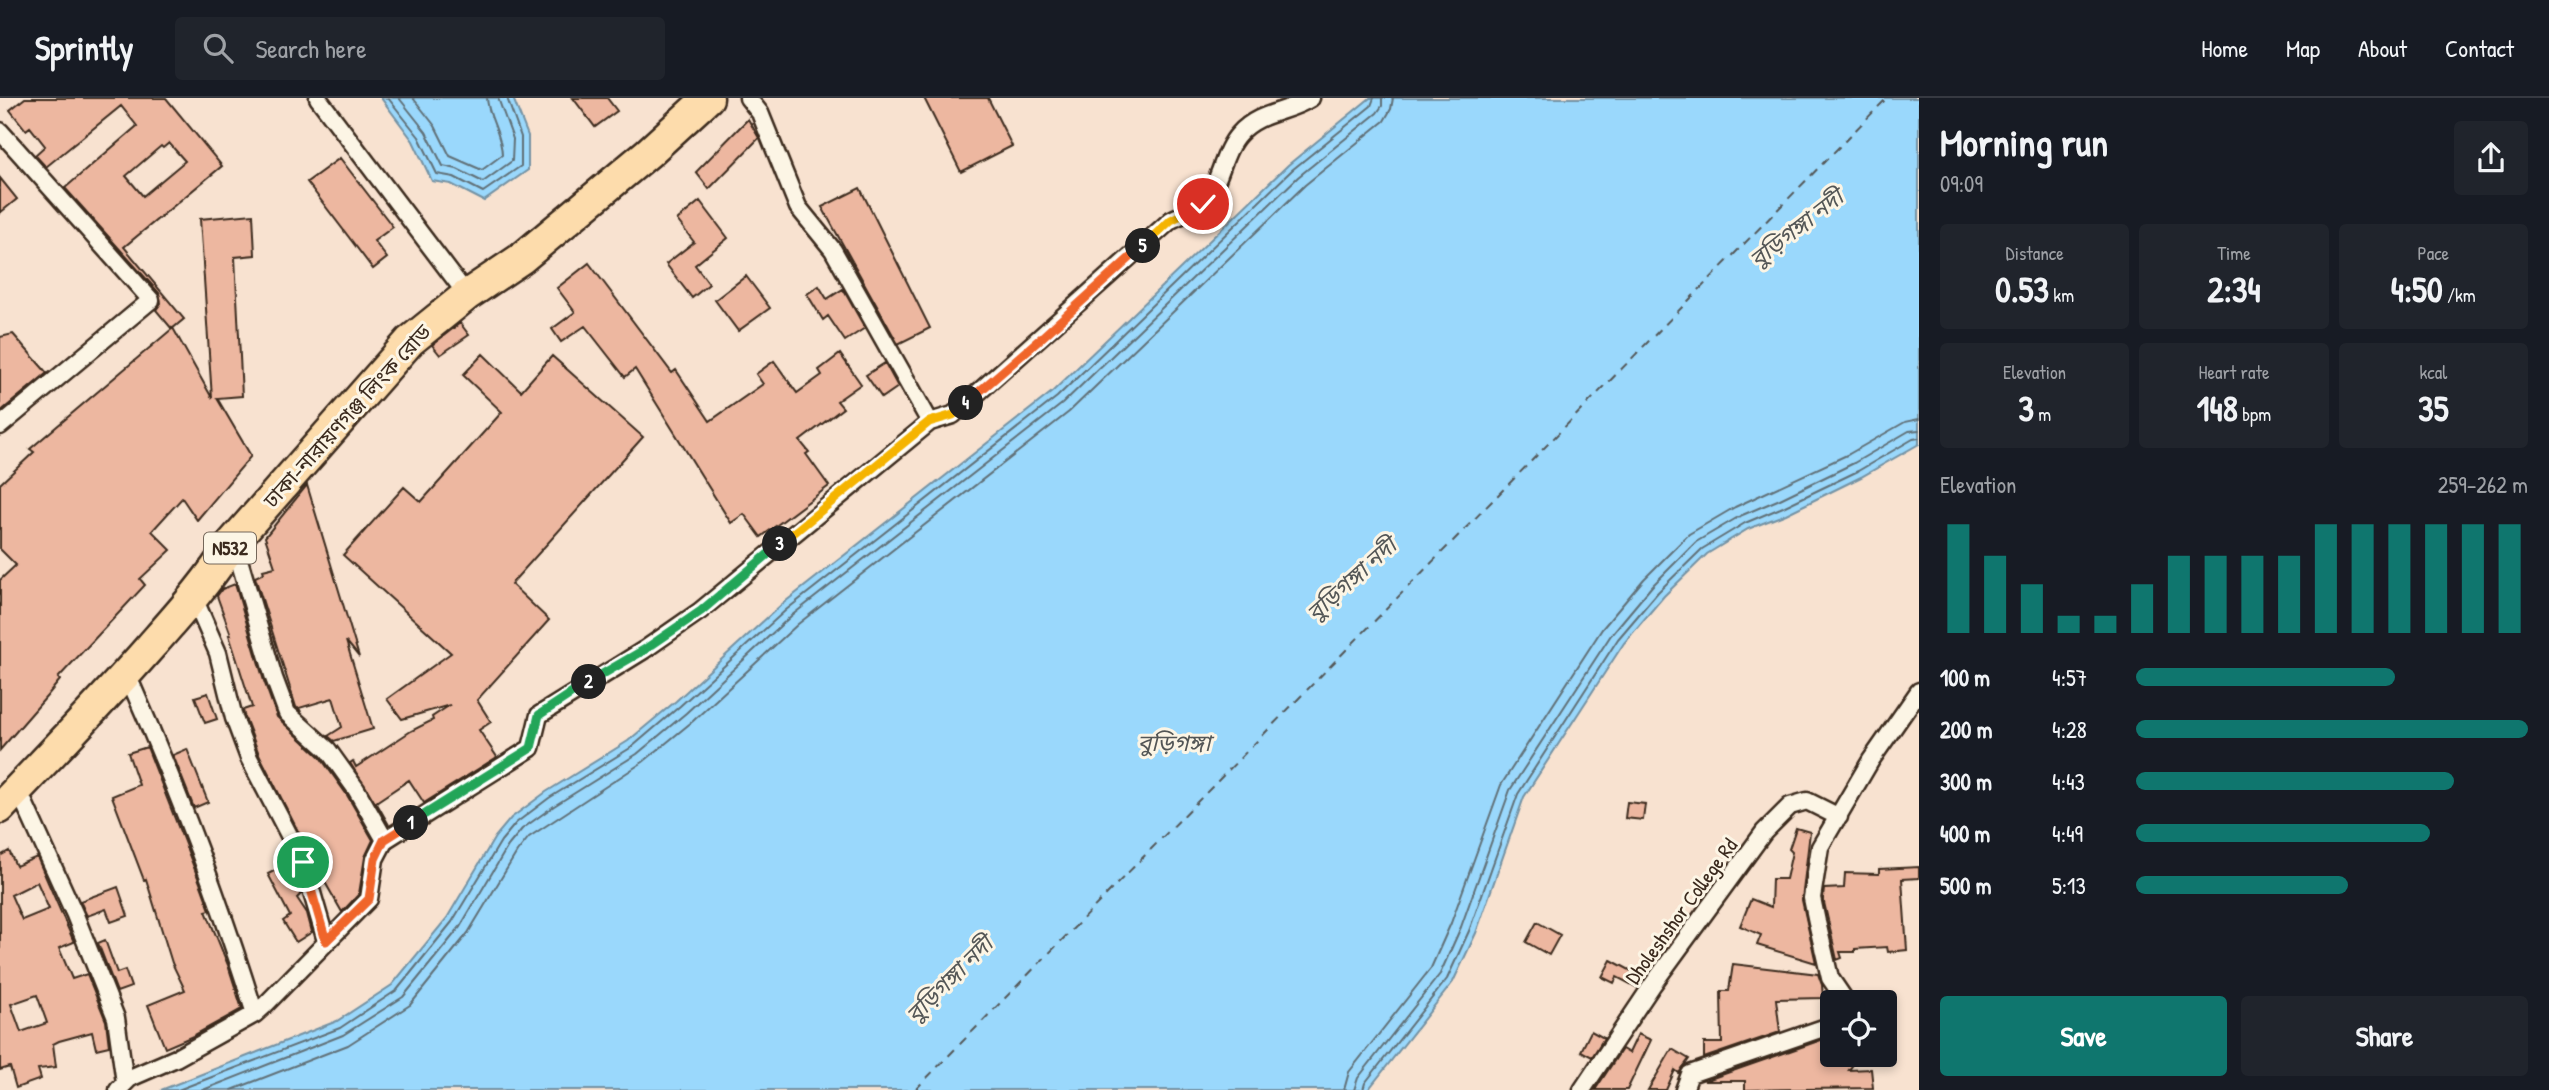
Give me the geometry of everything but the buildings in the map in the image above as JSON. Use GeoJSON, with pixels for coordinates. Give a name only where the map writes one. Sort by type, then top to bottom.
{"type":"FeatureCollection","features":[{"type":"Feature","properties":{"kind":"highway","name":"ঢাকা-নারায়ণগঞ্জ লিংক রোড"},"geometry":{"type":"LineString","coordinates":[[9,799],[127,674],[194,598],[212,576],[233,542],[410,341],[467,295],[522,258],[708,98]]}},
{"type":"Feature","properties":{"kind":"street"},"geometry":{"type":"LineString","coordinates":[[318,98],[467,295]]}},
{"type":"Feature","properties":{"kind":"street"},"geometry":{"type":"LineString","coordinates":[[748,98],[760,113],[798,208],[834,250],[929,422]]}},
{"type":"Feature","properties":{"kind":"street"},"geometry":{"type":"LineString","coordinates":[[121,1087],[130,1078],[176,1058],[255,1014],[369,899],[375,859],[384,840],[531,748],[539,715],[701,611],[929,422],[953,415],[1171,220],[1203,204],[1238,135],[1255,120],[1274,112],[1296,108],[1311,98]]}},
{"type":"Feature","properties":{"kind":"street"},"geometry":{"type":"LineString","coordinates":[[0,131],[151,300],[0,426]]}},
{"type":"Feature","properties":{"kind":"street"},"geometry":{"type":"LineString","coordinates":[[233,542],[274,678],[288,713],[328,750],[356,789],[384,840]]}},
{"type":"Feature","properties":{"kind":"street"},"geometry":{"type":"LineString","coordinates":[[194,598],[218,653],[234,718],[249,758],[303,862],[326,941]]}},
{"type":"Feature","properties":{"kind":"street"},"geometry":{"type":"LineString","coordinates":[[127,674],[170,770],[206,865],[255,1014]]}},
{"type":"Feature","properties":{"kind":"street"},"geometry":{"type":"LineString","coordinates":[[1838,990],[1830,978],[1812,898],[1820,847],[1871,760],[1919,691]]}},
{"type":"Feature","properties":{"kind":"street"},"geometry":{"type":"LineString","coordinates":[[9,799],[75,915],[116,1018],[121,1087]]}},
{"type":"Feature","properties":{"kind":"street","name":"Dholeshshor College Rd"},"geometry":{"type":"LineString","coordinates":[[1582,1090],[1693,928],[1778,816],[1790,806],[1807,801],[1839,817]]}},
{"type":"Feature","properties":{"kind":"street"},"geometry":{"type":"LineString","coordinates":[[1684,1090],[1690,1074],[1820,1030]]}},
{"type":"Feature","properties":{"kind":"water"},"geometry":{"type":"Polygon","coordinates":[[[381,98],[513,98],[528,136],[528,170],[484,201],[451,184],[432,181],[413,141],[381,98]]]}},
{"type":"Feature","properties":{"kind":"water","name":"বুড়িগঙ্গা"},"geometry":{"type":"Polygon","coordinates":[[[1370,98],[1919,98],[1919,444],[1861,477],[1786,514],[1748,529],[1707,554],[1664,596],[1624,643],[1524,797],[1476,933],[1453,982],[1368,1090],[161,1090],[337,1021],[392,985],[447,918],[495,837],[511,818],[546,792],[628,741],[781,605],[1052,392],[1288,165],[1370,98]]]}},
{"type":"Feature","properties":{"kind":"ferry route"},"geometry":{"type":"LineString","coordinates":[[915,1090],[1887,98]]}},
{"type":"Feature","properties":{"kind":"route"},"geometry":{"type":"LineString","coordinates":[[303,862],[326,941],[369,899],[375,859],[384,840],[531,748],[539,715],[701,611],[929,422],[953,415],[1171,220],[1203,204]]}},
{"type":"Feature","properties":{"kind":"water label","name":"বুড়িগঙ্গা নদী"},"geometry":{"type":"Point","coordinates":[1796,228]}},
{"type":"Feature","properties":{"kind":"water label","name":"বুড়িগঙ্গা নদী"},"geometry":{"type":"Point","coordinates":[1351,579]}},
{"type":"Feature","properties":{"kind":"water label","name":"বুড়িগঙ্গা নদী"},"geometry":{"type":"Point","coordinates":[949,979]}}]}
